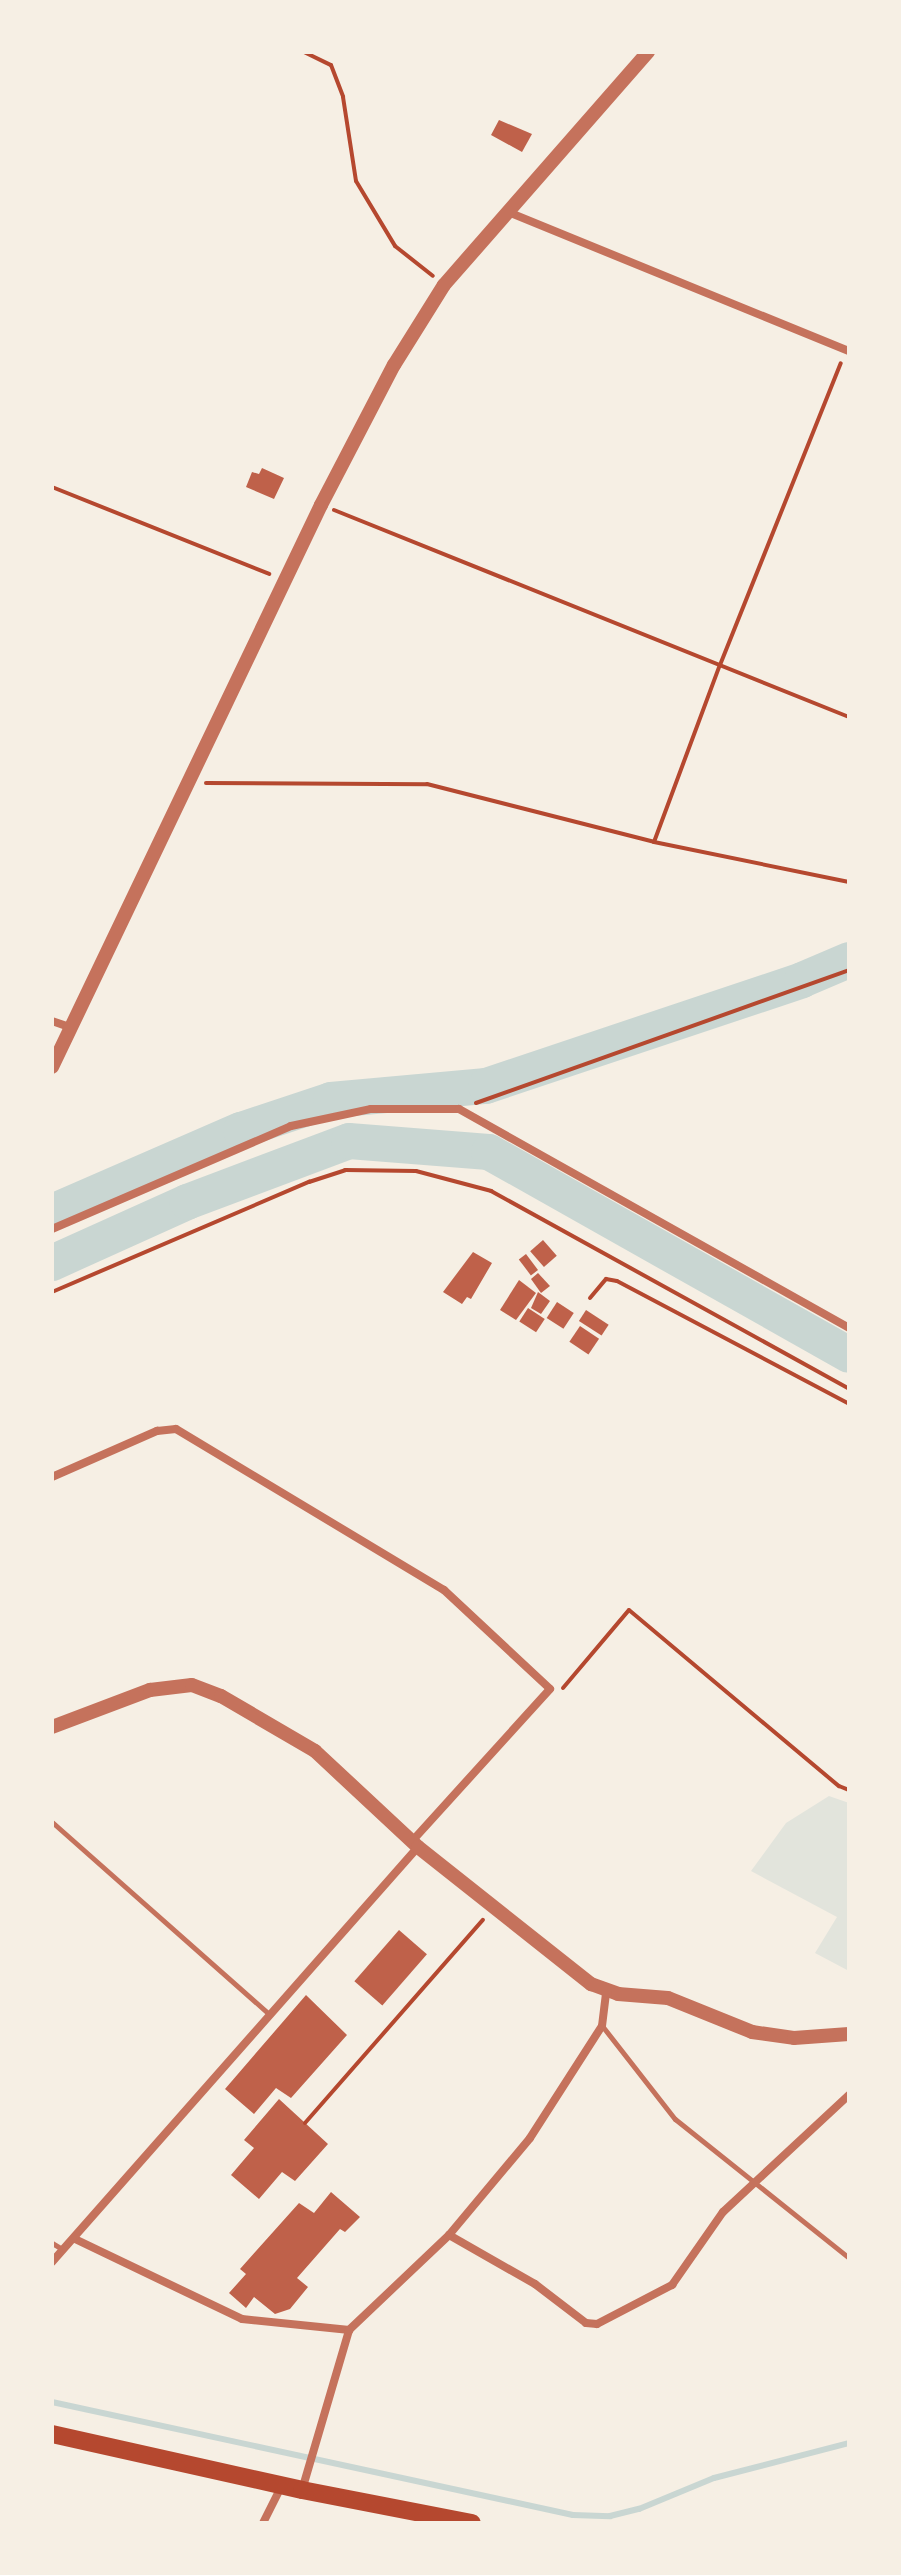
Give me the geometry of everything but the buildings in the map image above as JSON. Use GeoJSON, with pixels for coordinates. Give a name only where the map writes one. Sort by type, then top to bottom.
{"type":"FeatureCollection","features":[{"type":"Feature","properties":{"kind":"highway"},"geometry":{"type":"LineString","coordinates":[[52,2434],[302,2490],[472,2523]]}},
{"type":"Feature","properties":{"kind":"street"},"geometry":{"type":"LineString","coordinates":[[52,1067],[321,505],[394,365],[444,285],[648,52]]}},
{"type":"Feature","properties":{"kind":"street"},"geometry":{"type":"LineString","coordinates":[[508,212],[848,351]]}},
{"type":"Feature","properties":{"kind":"street"},"geometry":{"type":"LineString","coordinates":[[52,1021],[69,1027]]}},
{"type":"Feature","properties":{"kind":"street"},"geometry":{"type":"LineString","coordinates":[[52,1229],[291,1126],[371,1109],[459,1109],[849,1328]]}},
{"type":"Feature","properties":{"kind":"street"},"geometry":{"type":"LineString","coordinates":[[52,1477],[157,1431],[176,1429],[444,1590],[550,1689],[271,2016],[52,2262]]}},
{"type":"Feature","properties":{"kind":"street"},"geometry":{"type":"LineString","coordinates":[[52,1727],[150,1690],[192,1685],[221,1696],[315,1751],[415,1844],[493,1909],[606,1992],[668,1998],[752,2032],[794,2038],[849,2034]]}},
{"type":"Feature","properties":{"kind":"street"},"geometry":{"type":"LineString","coordinates":[[302,2490],[349,2330],[449,2235],[530,2138],[602,2026],[606,1992]]}},
{"type":"Feature","properties":{"kind":"street"},"geometry":{"type":"LineString","coordinates":[[449,2235],[535,2284],[586,2323],[597,2324],[672,2285],[723,2212],[755,2179],[849,2095]]}},
{"type":"Feature","properties":{"kind":"street"},"geometry":{"type":"LineString","coordinates":[[75,2239],[234,2316],[349,2330]]}},
{"type":"Feature","properties":{"kind":"street"},"geometry":{"type":"LineString","coordinates":[[263,2523],[282,2485]]}},
{"type":"Feature","properties":{"kind":"lane"},"geometry":{"type":"LineString","coordinates":[[52,1822],[271,2016]]}},
{"type":"Feature","properties":{"kind":"lane"},"geometry":{"type":"LineString","coordinates":[[602,2026],[675,2119],[755,2179],[849,2258]]}},
{"type":"Feature","properties":{"kind":"lane"},"geometry":{"type":"LineString","coordinates":[[52,2243],[62,2249]]}},
{"type":"Feature","properties":{"kind":"path"},"geometry":{"type":"LineString","coordinates":[[304,52],[331,65],[343,97],[356,181],[395,246],[444,285]]}},
{"type":"Feature","properties":{"kind":"path"},"geometry":{"type":"LineString","coordinates":[[654,842],[720,665],[848,351]]}},
{"type":"Feature","properties":{"kind":"path"},"geometry":{"type":"LineString","coordinates":[[52,487],[285,580]]}},
{"type":"Feature","properties":{"kind":"path"},"geometry":{"type":"LineString","coordinates":[[321,505],[849,717]]}},
{"type":"Feature","properties":{"kind":"path"},"geometry":{"type":"LineString","coordinates":[[188,782],[427,784],[654,842],[849,882]]}},
{"type":"Feature","properties":{"kind":"path"},"geometry":{"type":"LineString","coordinates":[[459,1109],[849,970]]}},
{"type":"Feature","properties":{"kind":"path"},"geometry":{"type":"LineString","coordinates":[[52,1292],[309,1182],[345,1170],[416,1171],[491,1191],[849,1389]]}},
{"type":"Feature","properties":{"kind":"path"},"geometry":{"type":"LineString","coordinates":[[590,1298],[606,1279],[617,1281],[849,1404]]}},
{"type":"Feature","properties":{"kind":"path"},"geometry":{"type":"LineString","coordinates":[[550,1689],[557,1691],[569,1683],[629,1610],[839,1786],[849,1790]]}},
{"type":"Feature","properties":{"kind":"path"},"geometry":{"type":"LineString","coordinates":[[305,2123],[493,1909]]}},
{"type":"Feature","properties":{"kind":"shaded area"},"geometry":{"type":"Polygon","coordinates":[[[829,1796],[849,1803],[849,1971],[815,1953],[837,1917],[751,1871],[786,1823],[829,1796]]]}},
{"type":"Feature","properties":{"kind":"waterway"},"geometry":{"type":"LineString","coordinates":[[52,1212],[241,1130],[331,1100],[486,1086],[802,980],[849,960]]}},
{"type":"Feature","properties":{"kind":"waterway"},"geometry":{"type":"LineString","coordinates":[[52,1263],[187,1202],[349,1141],[489,1152],[849,1355]]}},
{"type":"Feature","properties":{"kind":"waterway"},"geometry":{"type":"LineString","coordinates":[[52,2402],[573,2515],[610,2516],[639,2509],[714,2478],[849,2443]]}}]}
